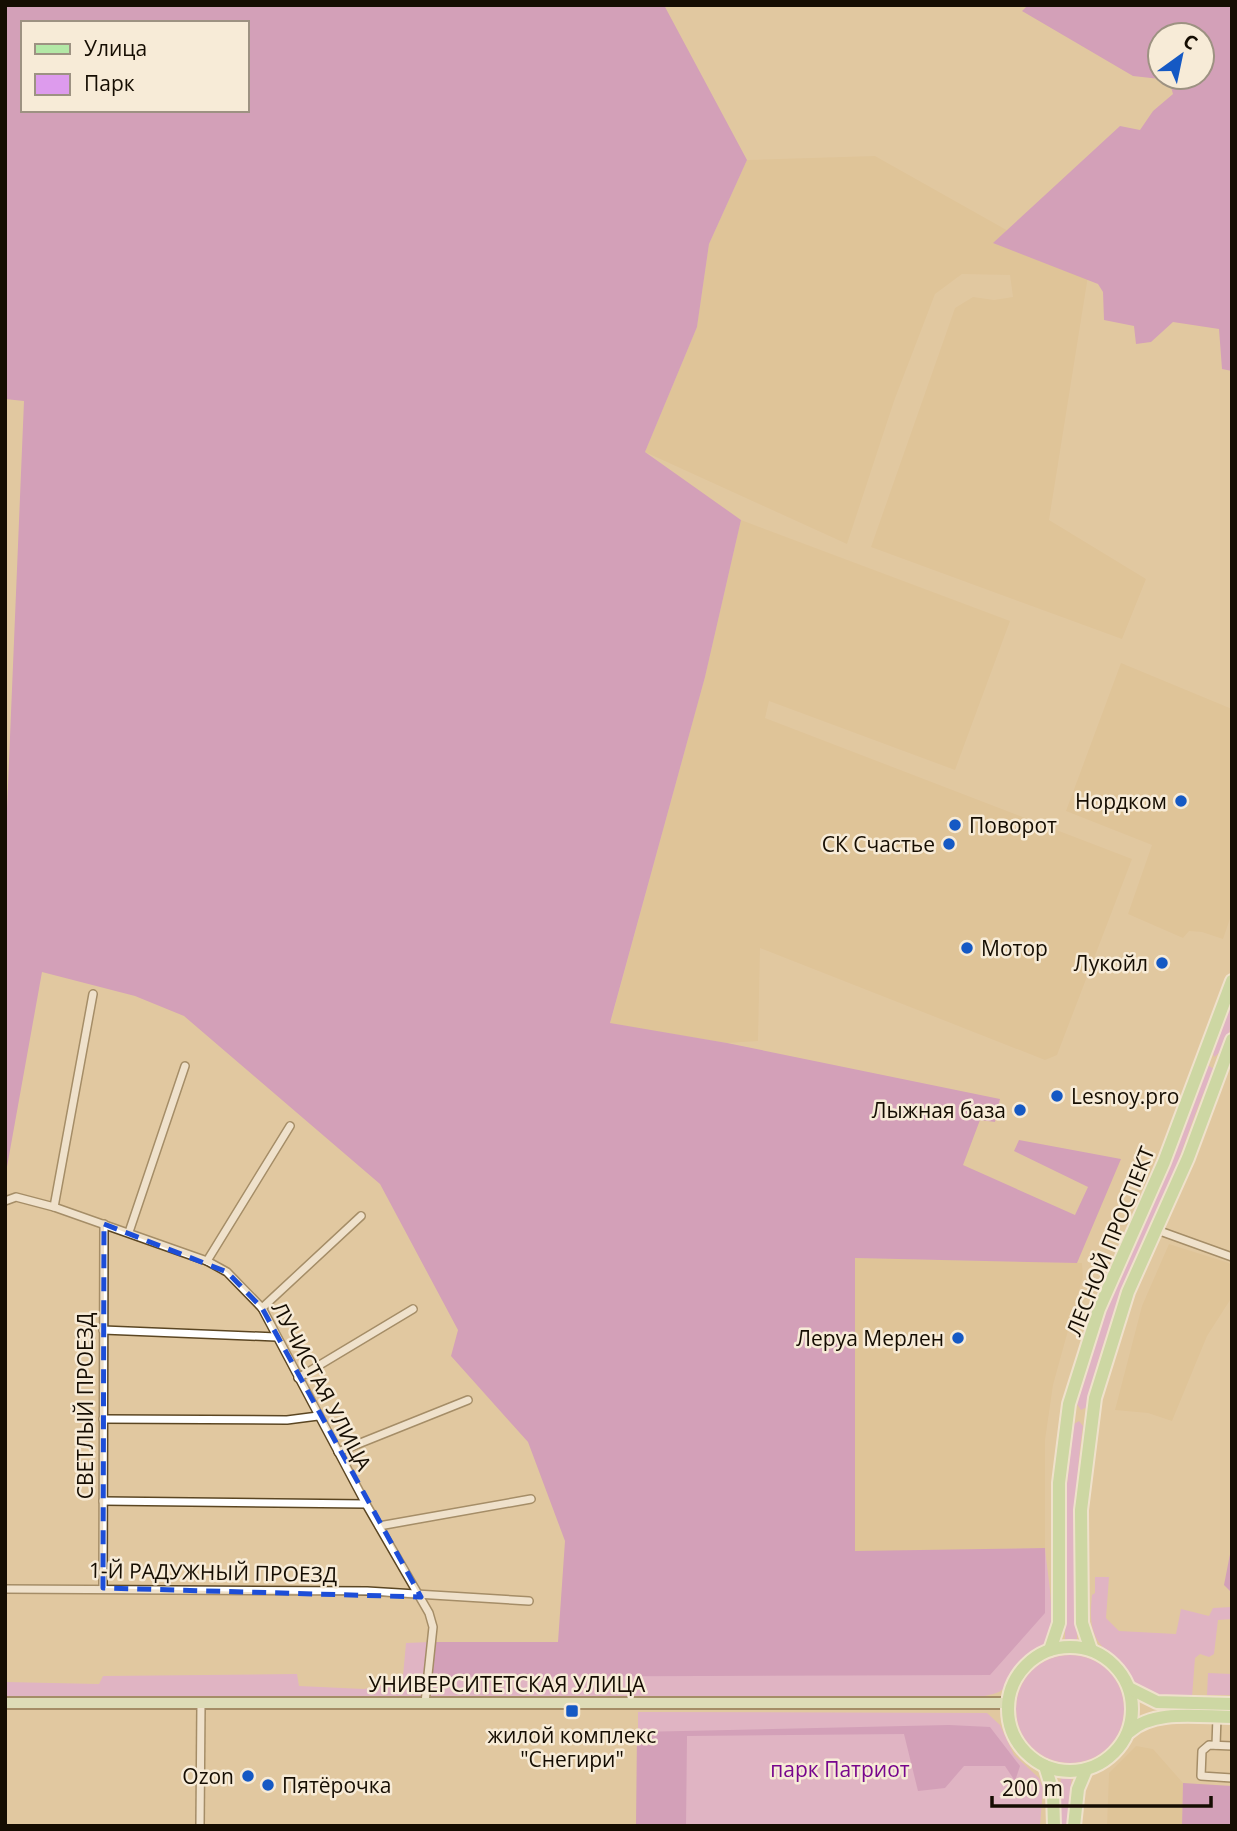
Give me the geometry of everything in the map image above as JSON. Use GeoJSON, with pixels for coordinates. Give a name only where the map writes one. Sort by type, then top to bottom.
{"type":"FeatureCollection","features":[{"type":"Feature","properties":{"kind":"main road","name":"ЛЕСНОЙ ПРОСПЕКТ"},"geometry":{"type":"LineString","coordinates":[[1050,1650],[1059,1623],[1059,1483],[1069,1404],[1099,1309],[1164,1162],[1232,981]]}},
{"type":"Feature","properties":{"kind":"main road","name":"ЛЕСНОЙ ПРОСПЕКТ"},"geometry":{"type":"LineString","coordinates":[[1091,1650],[1082,1623],[1080,1555],[1082,1497],[1093,1410],[1119,1317],[1157,1230],[1232,1040]]}},
{"type":"Feature","properties":{"kind":"main road"},"geometry":{"type":"LineString","coordinates":[[1203,1055],[1210,1063],[1224,1062]]}},
{"type":"Feature","properties":{"kind":"main road"},"geometry":{"type":"LineString","coordinates":[[1069,1404],[1080,1413],[1093,1410]]}},
{"type":"Feature","properties":{"kind":"main road"},"geometry":{"type":"LineString","coordinates":[[1066,1423],[1078,1418],[1090,1425]]}},
{"type":"Feature","properties":{"kind":"main road"},"geometry":{"type":"LineString","coordinates":[[1128,1732],[1133,1703],[1129,1688],[1114,1665],[1091,1650],[1070,1647],[1050,1650],[1021,1670],[1008,1703],[1008,1718],[1016,1740],[1031,1758],[1059,1771],[1086,1770],[1113,1755],[1128,1732],[1137,1724],[1162,1717],[1232,1717]]}},
{"type":"Feature","properties":{"kind":"main road"},"geometry":{"type":"LineString","coordinates":[[1129,1688],[1157,1702],[1232,1704]]}},
{"type":"Feature","properties":{"kind":"main road"},"geometry":{"type":"LineString","coordinates":[[1045,1766],[1054,1792],[1054,1826]]}},
{"type":"Feature","properties":{"kind":"main road"},"geometry":{"type":"LineString","coordinates":[[1074,1826],[1078,1789],[1086,1770]]}},
{"type":"Feature","properties":{"kind":"street"},"geometry":{"type":"LineString","coordinates":[[54,1208],[93,994]]}},
{"type":"Feature","properties":{"kind":"street"},"geometry":{"type":"LineString","coordinates":[[129,1232],[185,1066]]}},
{"type":"Feature","properties":{"kind":"street"},"geometry":{"type":"LineString","coordinates":[[207,1261],[289,1126]]}},
{"type":"Feature","properties":{"kind":"street","name":"ЛУЧИСТАЯ УЛИЦА"},"geometry":{"type":"LineString","coordinates":[[5,1201],[16,1197],[54,1208],[207,1261],[227,1272],[262,1308],[366,1504],[421,1597],[433,1627],[425,1703]]}},
{"type":"Feature","properties":{"kind":"street"},"geometry":{"type":"LineString","coordinates":[[262,1308],[361,1216]]}},
{"type":"Feature","properties":{"kind":"street","name":"СВЕТЛЫЙ ПРОЕЗД"},"geometry":{"type":"LineString","coordinates":[[103,1588],[104,1224]]}},
{"type":"Feature","properties":{"kind":"street"},"geometry":{"type":"LineString","coordinates":[[1157,1230],[1232,1257]]}},
{"type":"Feature","properties":{"kind":"street"},"geometry":{"type":"LineString","coordinates":[[298,1378],[413,1309]]}},
{"type":"Feature","properties":{"kind":"street"},"geometry":{"type":"LineString","coordinates":[[103,1330],[276,1337]]}},
{"type":"Feature","properties":{"kind":"street"},"geometry":{"type":"LineString","coordinates":[[338,1452],[468,1401]]}},
{"type":"Feature","properties":{"kind":"street"},"geometry":{"type":"LineString","coordinates":[[103,1419],[287,1420],[318,1416]]}},
{"type":"Feature","properties":{"kind":"street"},"geometry":{"type":"LineString","coordinates":[[379,1526],[531,1499]]}},
{"type":"Feature","properties":{"kind":"street"},"geometry":{"type":"LineString","coordinates":[[103,1501],[366,1504]]}},
{"type":"Feature","properties":{"kind":"street","name":"1-Й РАДУЖНЫЙ ПРОЕЗД"},"geometry":{"type":"LineString","coordinates":[[5,1589],[367,1591],[421,1597],[529,1601]]}},
{"type":"Feature","properties":{"kind":"street","name":"УНИВЕРСИТЕТСКАЯ УЛИЦА"},"geometry":{"type":"LineString","coordinates":[[5,1703],[1008,1703]]}},
{"type":"Feature","properties":{"kind":"street"},"geometry":{"type":"LineString","coordinates":[[200,1826],[201,1703]]}},
{"type":"Feature","properties":{"kind":"street"},"geometry":{"type":"LineString","coordinates":[[1216,1745],[1217,1717]]}},
{"type":"Feature","properties":{"kind":"street"},"geometry":{"type":"LineString","coordinates":[[1232,1746],[1209,1745],[1202,1751],[1201,1776],[1232,1778]]}},
{"type":"Feature","properties":{"kind":"highlighted area"},"geometry":{"type":"Polygon","coordinates":[[[104,1224],[227,1272],[262,1308],[421,1597],[103,1588],[104,1224]]]}},
{"type":"Feature","properties":{"kind":"shaded area"},"geometry":{"type":"Polygon","coordinates":[[[5,5],[664,5],[747,160],[709,244],[697,327],[645,452],[741,520],[705,677],[610,1023],[727,1043],[1000,1099],[995,1122],[980,1120],[963,1165],[1075,1215],[1088,1187],[1014,1151],[1019,1140],[1121,1159],[1077,1263],[855,1258],[855,1551],[1045,1548],[1045,1613],[990,1675],[427,1677],[430,1642],[558,1642],[565,1541],[528,1442],[451,1356],[458,1330],[380,1184],[184,1016],[135,996],[42,972],[5,1178],[5,857],[24,401],[5,399],[5,5]]]}},
{"type":"Feature","properties":{"kind":"shaded area"},"geometry":{"type":"Polygon","coordinates":[[[1028,5],[1232,5],[1232,371],[1222,369],[1219,329],[1173,322],[1151,342],[1136,344],[1134,326],[1104,320],[1103,292],[1098,284],[993,243],[1120,126],[1140,130],[1153,111],[1173,94],[1172,91],[1216,91],[1216,21],[1146,21],[1146,77],[1133,76],[1022,11],[1028,5]]]}},
{"type":"Feature","properties":{"kind":"shaded area"},"geometry":{"type":"Polygon","coordinates":[[[875,156],[1088,276],[1049,520],[1146,579],[1122,639],[871,547],[955,308],[973,297],[994,300],[1013,297],[1010,275],[962,274],[935,294],[894,401],[847,544],[645,452],[697,327],[709,244],[747,160],[875,156]]]}},
{"type":"Feature","properties":{"kind":"shaded area"},"geometry":{"type":"Polygon","coordinates":[[[741,520],[1010,621],[955,770],[769,701],[765,718],[1132,859],[1057,1055],[1045,1060],[760,948],[758,1041],[727,1043],[610,1024],[705,677],[741,520]]]}},
{"type":"Feature","properties":{"kind":"shaded area"},"geometry":{"type":"Polygon","coordinates":[[[1121,663],[1232,709],[1232,913],[1223,939],[1189,931],[1183,938],[1128,914],[1152,845],[1066,811],[1121,663]]]}},
{"type":"Feature","properties":{"kind":"shaded area"},"geometry":{"type":"Polygon","coordinates":[[[1169,1244],[1232,1264],[1232,1297],[1207,1336],[1172,1421],[1148,1413],[1115,1410],[1142,1306],[1169,1244]]]}},
{"type":"Feature","properties":{"kind":"shaded area"},"geometry":{"type":"Polygon","coordinates":[[[855,1258],[1082,1263],[1083,1276],[1053,1385],[1045,1440],[1045,1548],[855,1552],[855,1258]]]}},
{"type":"Feature","properties":{"kind":"shaded area"},"geometry":{"type":"Polygon","coordinates":[[[1232,1544],[1232,1593],[1224,1585],[1232,1544]]]}},
{"type":"Feature","properties":{"kind":"shaded area"},"geometry":{"type":"Polygon","coordinates":[[[949,1725],[990,1727],[1020,1766],[1015,1781],[1005,1766],[964,1766],[945,1788],[918,1791],[904,1734],[687,1736],[686,1826],[636,1826],[637,1732],[949,1725]]]}},
{"type":"Feature","properties":{"kind":"shaded area"},"geometry":{"type":"Polygon","coordinates":[[[1136,1746],[1153,1749],[1183,1783],[1182,1826],[1107,1826],[1109,1773],[1136,1746]]]}},
{"type":"Feature","properties":{"kind":"shaded area"},"geometry":{"type":"Polygon","coordinates":[[[1183,1783],[1232,1786],[1232,1826],[1182,1826],[1183,1783]]]}},
{"type":"Feature","properties":{"kind":"green space"},"geometry":{"type":"Polygon","coordinates":[[[1232,1001],[1227,1039],[1214,1057],[1212,1049],[1232,1001]]]}},
{"type":"Feature","properties":{"kind":"green space"},"geometry":{"type":"Polygon","coordinates":[[[1206,1064],[1214,1069],[1166,1193],[1110,1325],[1087,1407],[1081,1410],[1077,1404],[1109,1301],[1175,1152],[1206,1064]]]}},
{"type":"Feature","properties":{"kind":"green space"},"geometry":{"type":"Polygon","coordinates":[[[1079,1421],[1083,1426],[1076,1506],[1077,1640],[1065,1640],[1065,1500],[1074,1424],[1079,1421]]]}},
{"type":"Feature","properties":{"kind":"green space"},"geometry":{"type":"Polygon","coordinates":[[[1045,1548],[1051,1608],[1047,1641],[1019,1667],[1001,1691],[979,1697],[5,1699],[5,1682],[99,1684],[103,1676],[297,1674],[299,1686],[364,1689],[385,1685],[402,1687],[406,1643],[430,1642],[427,1677],[1044,1613],[1045,1548]]]}},
{"type":"Feature","properties":{"kind":"green space"},"geometry":{"type":"Polygon","coordinates":[[[1095,1577],[1109,1577],[1106,1618],[1119,1631],[1176,1634],[1181,1609],[1209,1616],[1213,1608],[1232,1607],[1232,1619],[1218,1620],[1214,1654],[1209,1657],[1200,1654],[1195,1658],[1192,1697],[1163,1696],[1138,1689],[1129,1674],[1103,1647],[1093,1629],[1091,1614],[1095,1577]]]}},
{"type":"Feature","properties":{"kind":"green space"},"geometry":{"type":"Polygon","coordinates":[[[1070,1655],[1091,1659],[1108,1671],[1120,1688],[1124,1709],[1120,1730],[1108,1747],[1091,1759],[1070,1763],[1049,1759],[1032,1747],[1020,1730],[1016,1709],[1020,1688],[1032,1671],[1049,1659],[1070,1655]]]}},
{"type":"Feature","properties":{"kind":"green space"},"geometry":{"type":"Polygon","coordinates":[[[1208,1673],[1232,1674],[1232,1695],[1207,1695],[1208,1673]]]}},
{"type":"Feature","properties":{"kind":"green space","name":"парк Патриот"},"geometry":{"type":"Polygon","coordinates":[[[638,1712],[987,1713],[1000,1725],[1014,1755],[1039,1778],[1043,1788],[1040,1826],[638,1826],[638,1712]]]}},
{"type":"Feature","properties":{"kind":"green space"},"geometry":{"type":"Polygon","coordinates":[[[1061,1775],[1072,1775],[1067,1826],[1058,1826],[1061,1775]]]}},
{"type":"Feature","properties":{"kind":"place","name":"Нордком"},"geometry":{"type":"Point","coordinates":[1181,801]}},
{"type":"Feature","properties":{"kind":"place","name":"Поворот"},"geometry":{"type":"Point","coordinates":[955,825]}},
{"type":"Feature","properties":{"kind":"place","name":"СК Счастье"},"geometry":{"type":"Point","coordinates":[949,844]}},
{"type":"Feature","properties":{"kind":"place","name":"Мотор"},"geometry":{"type":"Point","coordinates":[967,948]}},
{"type":"Feature","properties":{"kind":"place","name":"Лукойл"},"geometry":{"type":"Point","coordinates":[1162,963]}},
{"type":"Feature","properties":{"kind":"place","name":"Lesnoy.pro"},"geometry":{"type":"Point","coordinates":[1057,1096]}},
{"type":"Feature","properties":{"kind":"place","name":"Лыжная база"},"geometry":{"type":"Point","coordinates":[1020,1110]}},
{"type":"Feature","properties":{"kind":"place","name":"Леруа Мерлен"},"geometry":{"type":"Point","coordinates":[958,1338]}},
{"type":"Feature","properties":{"kind":"place","name":"жилой комплекс \"Снегири\""},"geometry":{"type":"Point","coordinates":[572,1711]}},
{"type":"Feature","properties":{"kind":"place","name":"Ozon"},"geometry":{"type":"Point","coordinates":[248,1776]}},
{"type":"Feature","properties":{"kind":"place","name":"Пятёрочка"},"geometry":{"type":"Point","coordinates":[268,1785]}}]}
